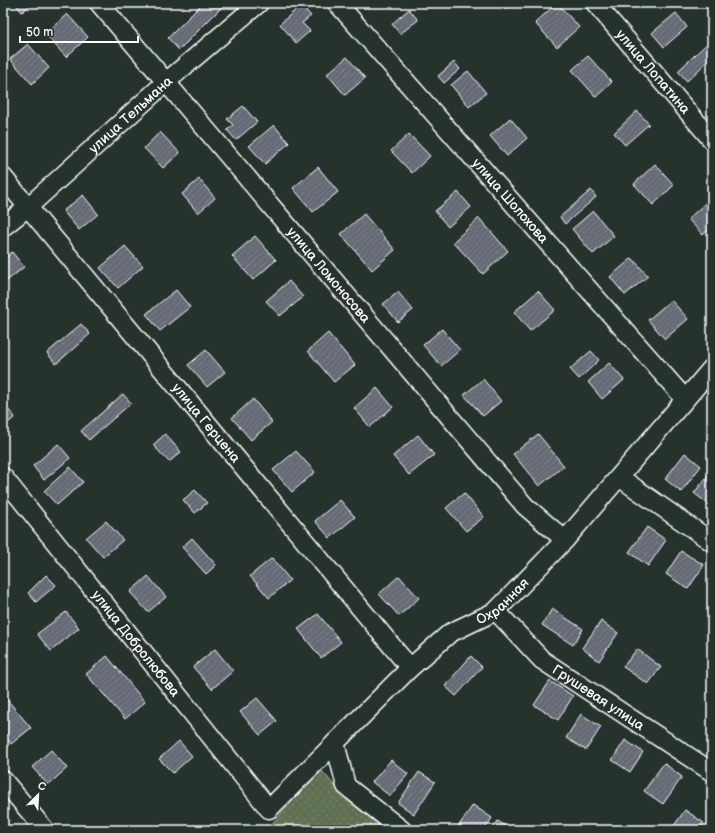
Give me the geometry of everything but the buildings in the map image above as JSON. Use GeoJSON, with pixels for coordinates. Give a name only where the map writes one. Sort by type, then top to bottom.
{"type":"FeatureCollection","features":[{"type":"Feature","properties":{"kind":"street","name":"улица Ломоносова"},"geometry":{"type":"LineString","coordinates":[[99,3],[525,506],[565,540]]}},
{"type":"Feature","properties":{"kind":"street","name":"улица Тельмана"},"geometry":{"type":"LineString","coordinates":[[3,227],[28,207],[166,82],[259,3]]}},
{"type":"Feature","properties":{"kind":"street","name":"улица Шолохова"},"geometry":{"type":"LineString","coordinates":[[336,3],[685,399]]}},
{"type":"Feature","properties":{"kind":"street","name":"улица Лопатина"},"geometry":{"type":"LineString","coordinates":[[594,3],[712,140]]}},
{"type":"Feature","properties":{"kind":"street","name":"улица Герцена"},"geometry":{"type":"LineString","coordinates":[[3,177],[410,668]]}},
{"type":"Feature","properties":{"kind":"street","name":"Охранная"},"geometry":{"type":"LineString","coordinates":[[270,809],[410,668],[450,633],[496,611],[565,540],[712,368]]}},
{"type":"Feature","properties":{"kind":"street","name":"улица Добролюбова"},"geometry":{"type":"LineString","coordinates":[[3,477],[270,809]]}},
{"type":"Feature","properties":{"kind":"street"},"geometry":{"type":"LineString","coordinates":[[619,477],[712,542]]}},
{"type":"Feature","properties":{"kind":"street","name":"Грушевая улица"},"geometry":{"type":"LineString","coordinates":[[496,611],[542,660],[712,772]]}},
{"type":"Feature","properties":{"kind":"street"},"geometry":{"type":"LineString","coordinates":[[336,743],[346,786],[402,830]]}},
{"type":"Feature","properties":{"kind":"street"},"geometry":{"type":"LineString","coordinates":[[3,780],[45,830]]}},
{"type":"Feature","properties":{"kind":"green space"},"geometry":{"type":"Polygon","coordinates":[[[321,770],[347,800],[386,830],[266,830],[321,770]]]}}]}
